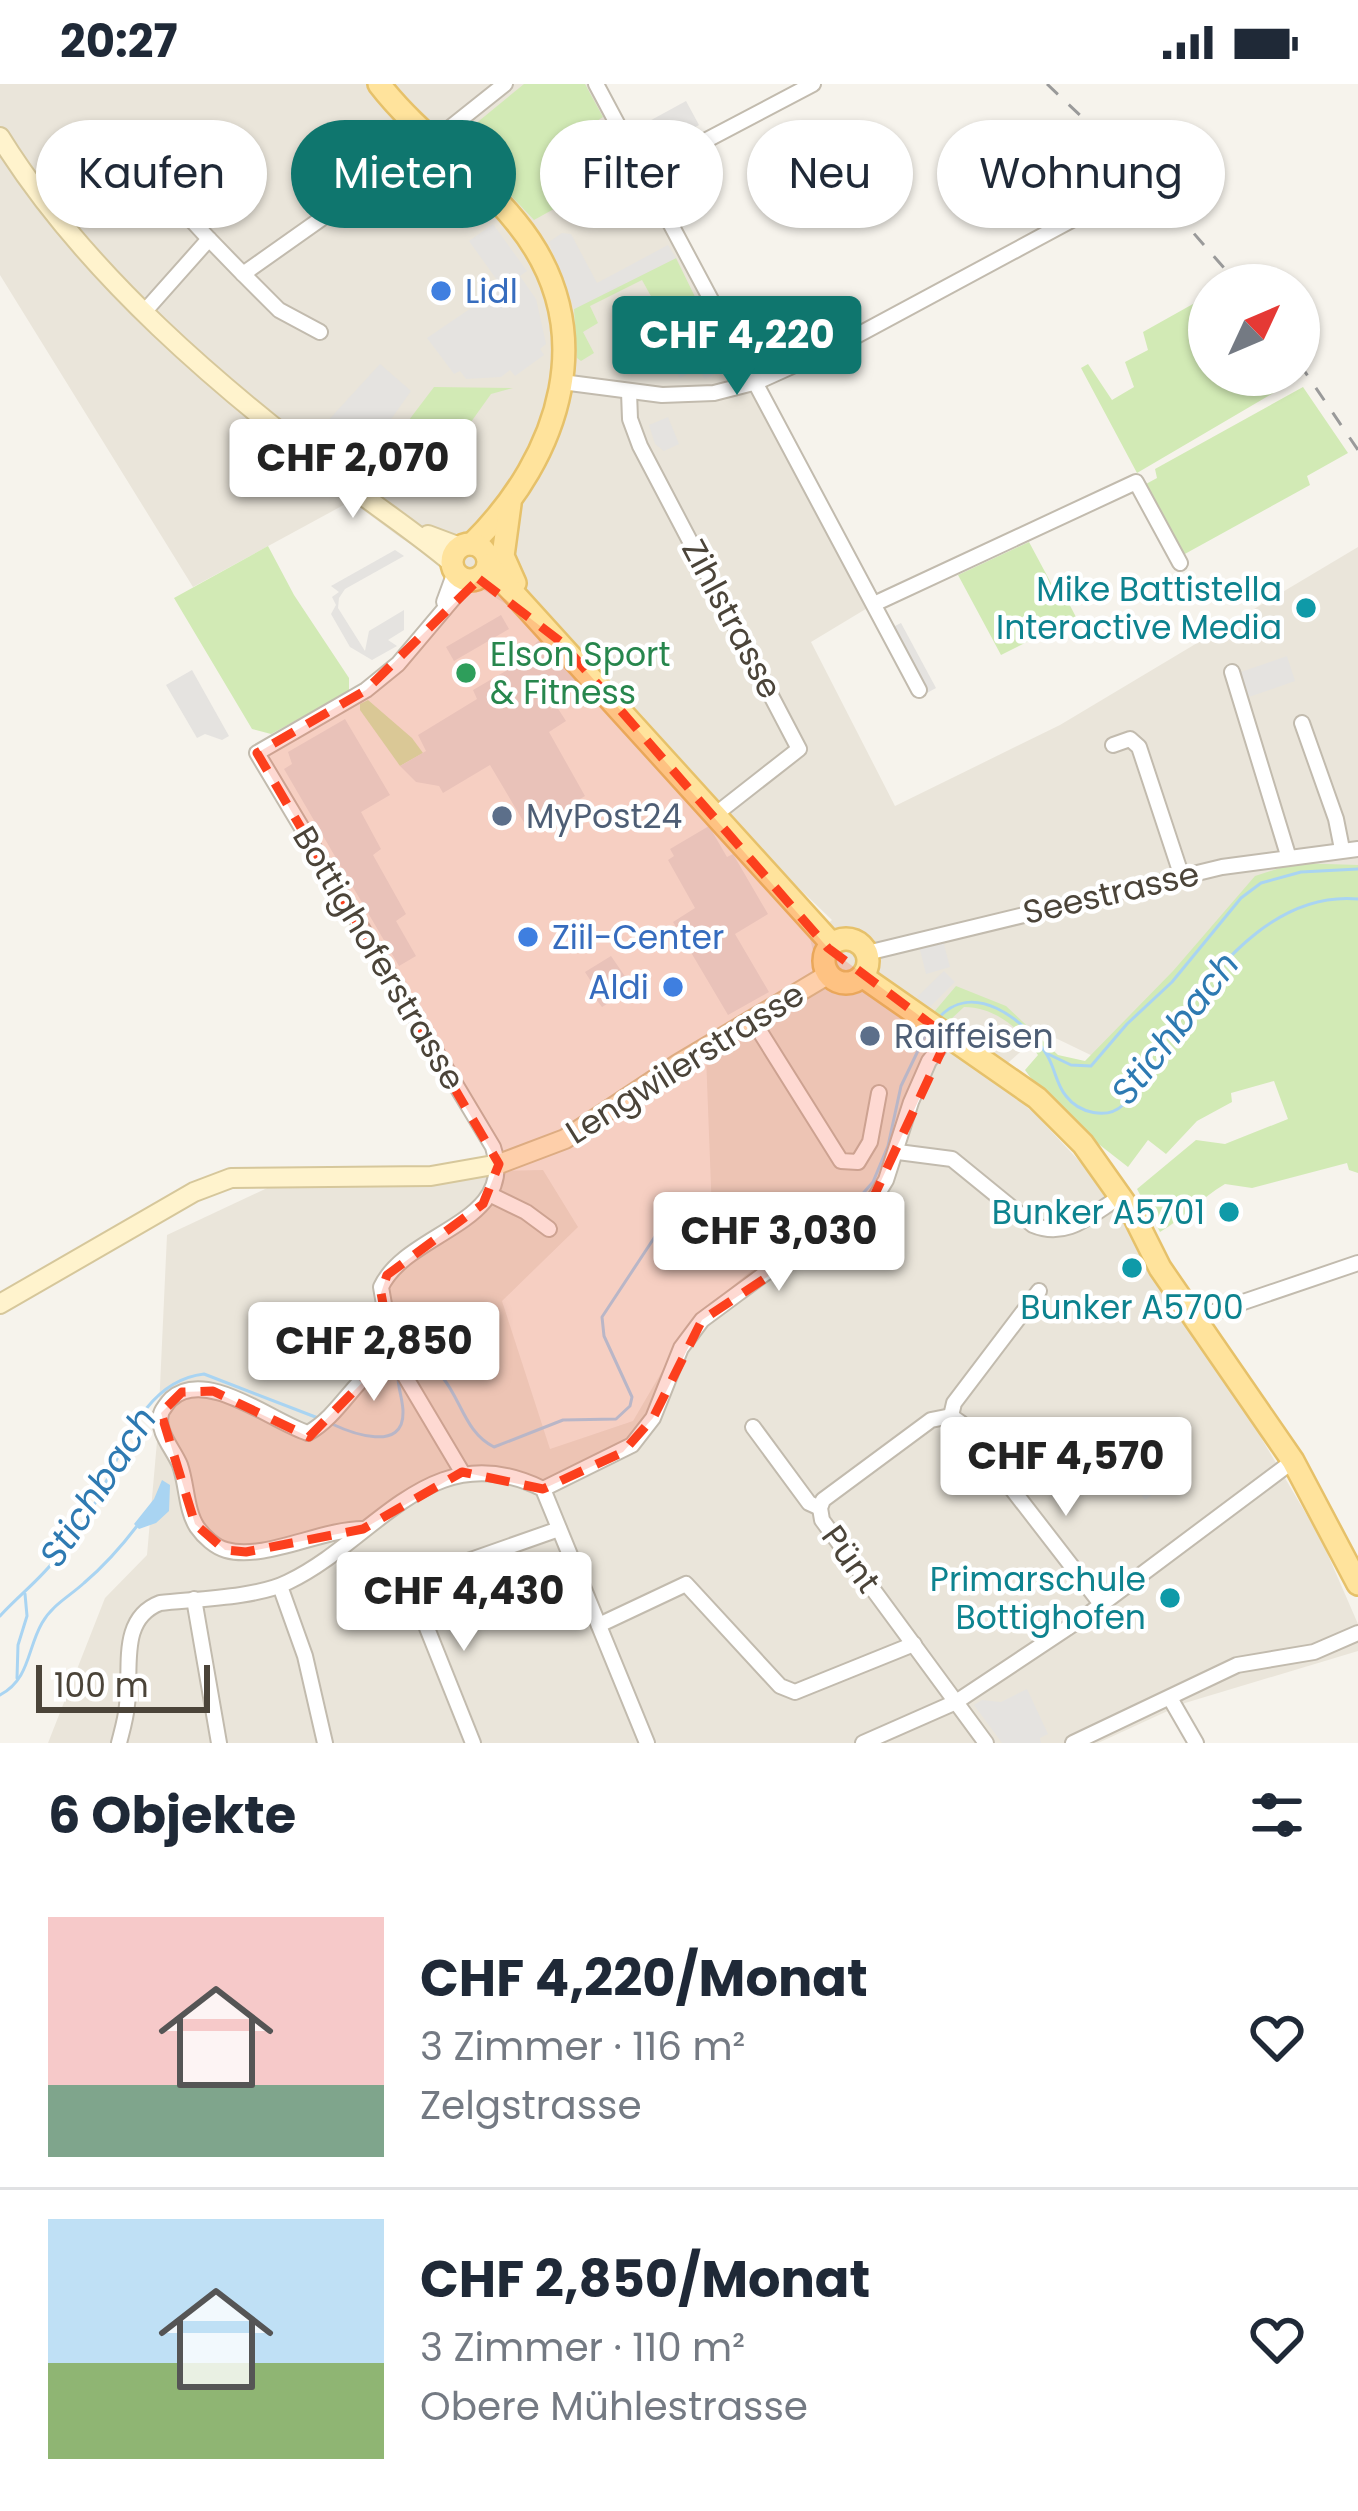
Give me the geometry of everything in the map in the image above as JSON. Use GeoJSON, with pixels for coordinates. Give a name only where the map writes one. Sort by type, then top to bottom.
{"type":"FeatureCollection","features":[{"type":"Feature","properties":{"kind":"main road"},"geometry":{"type":"LineString","coordinates":[[379,84],[412,120]]}},
{"type":"Feature","properties":{"kind":"main road"},"geometry":{"type":"LineString","coordinates":[[516,224],[547,272],[558,307],[562,382],[547,440],[470,563],[534,616],[832,944]]}},
{"type":"Feature","properties":{"kind":"main road"},"geometry":{"type":"LineString","coordinates":[[505,510],[505,565],[534,616]]}},
{"type":"Feature","properties":{"kind":"main road"},"geometry":{"type":"LineString","coordinates":[[849,939],[867,953],[862,976],[843,983],[829,974],[825,958],[832,944],[849,939]]}},
{"type":"Feature","properties":{"kind":"main road"},"geometry":{"type":"LineString","coordinates":[[862,976],[1037,1098],[1083,1144],[1134,1216],[1147,1246]]}},
{"type":"Feature","properties":{"kind":"main road"},"geometry":{"type":"LineString","coordinates":[[1011,1080],[1056,1126],[1147,1246],[1293,1461],[1358,1584]]}},
{"type":"Feature","properties":{"kind":"street"},"geometry":{"type":"LineString","coordinates":[[457,120],[506,84]]}},
{"type":"Feature","properties":{"kind":"street"},"geometry":{"type":"LineString","coordinates":[[596,84],[615,120]]}},
{"type":"Feature","properties":{"kind":"street"},"geometry":{"type":"LineString","coordinates":[[723,131],[813,84]]}},
{"type":"Feature","properties":{"kind":"street"},"geometry":{"type":"LineString","coordinates":[[0,137],[63,225],[145,311],[259,414],[352,488],[470,563]]}},
{"type":"Feature","properties":{"kind":"street"},"geometry":{"type":"LineString","coordinates":[[199,228],[279,310],[320,332]]}},
{"type":"Feature","properties":{"kind":"street"},"geometry":{"type":"LineString","coordinates":[[243,274],[307,228]]}},
{"type":"Feature","properties":{"kind":"street"},"geometry":{"type":"LineString","coordinates":[[674,228],[919,690]]}},
{"type":"Feature","properties":{"kind":"street"},"geometry":{"type":"LineString","coordinates":[[562,382],[695,395],[757,382],[843,343],[1057,228]]}},
{"type":"Feature","properties":{"kind":"street"},"geometry":{"type":"LineString","coordinates":[[145,311],[209,239]]}},
{"type":"Feature","properties":{"kind":"street","name":"Zihlstrasse"},"geometry":{"type":"LineString","coordinates":[[628,392],[630,419],[640,446],[799,749],[716,814]]}},
{"type":"Feature","properties":{"kind":"street"},"geometry":{"type":"LineString","coordinates":[[874,604],[1136,482],[1180,563]]}},
{"type":"Feature","properties":{"kind":"street","name":"Bottighoferstrasse"},"geometry":{"type":"LineString","coordinates":[[470,563],[437,617],[398,664],[366,690],[257,753],[499,1164]]}},
{"type":"Feature","properties":{"kind":"street"},"geometry":{"type":"LineString","coordinates":[[1232,672],[1288,855]]}},
{"type":"Feature","properties":{"kind":"street"},"geometry":{"type":"LineString","coordinates":[[1302,723],[1350,849]]}},
{"type":"Feature","properties":{"kind":"street"},"geometry":{"type":"LineString","coordinates":[[1113,746],[1130,739],[1139,747],[1182,877]]}},
{"type":"Feature","properties":{"kind":"street","name":"Seestrasse"},"geometry":{"type":"LineString","coordinates":[[867,953],[1182,877],[1288,855],[1350,849]]}},
{"type":"Feature","properties":{"kind":"street","name":"Lengwilerstrasse"},"geometry":{"type":"LineString","coordinates":[[0,1304],[194,1192],[231,1178],[430,1176],[499,1164],[565,1139],[829,974]]}},
{"type":"Feature","properties":{"kind":"street"},"geometry":{"type":"LineString","coordinates":[[752,1019],[841,1161],[858,1162],[865,1152],[879,1094]]}},
{"type":"Feature","properties":{"kind":"street"},"geometry":{"type":"LineString","coordinates":[[119,1743],[128,1708],[134,1624],[152,1606],[280,1586],[410,1498],[462,1472],[498,1475],[542,1489],[632,1445],[653,1418],[695,1327],[771,1269],[858,1221],[877,1197],[898,1152],[938,1030]]}},
{"type":"Feature","properties":{"kind":"street"},"geometry":{"type":"LineString","coordinates":[[898,1152],[952,1159],[1033,1225],[1046,1230],[1072,1227],[1112,1202]]}},
{"type":"Feature","properties":{"kind":"street"},"geometry":{"type":"LineString","coordinates":[[462,1472],[396,1360],[381,1293],[387,1274],[491,1195],[499,1164]]}},
{"type":"Feature","properties":{"kind":"street"},"geometry":{"type":"LineString","coordinates":[[491,1195],[526,1211],[549,1229]]}},
{"type":"Feature","properties":{"kind":"street"},"geometry":{"type":"LineString","coordinates":[[1197,1322],[1358,1263]]}},
{"type":"Feature","properties":{"kind":"street"},"geometry":{"type":"LineString","coordinates":[[1039,1291],[954,1403],[951,1416],[1100,1604]]}},
{"type":"Feature","properties":{"kind":"street"},"geometry":{"type":"LineString","coordinates":[[363,1529],[343,1529],[246,1552],[225,1550],[195,1524],[160,1413],[182,1391],[196,1389],[254,1406],[302,1432],[313,1432],[373,1368],[396,1360]]}},
{"type":"Feature","properties":{"kind":"street","name":"Pünt"},"geometry":{"type":"LineString","coordinates":[[951,1416],[931,1420],[827,1497],[820,1508],[822,1520],[986,1743]]}},
{"type":"Feature","properties":{"kind":"street"},"geometry":{"type":"LineString","coordinates":[[753,1426],[809,1503],[820,1508]]}},
{"type":"Feature","properties":{"kind":"street"},"geometry":{"type":"LineString","coordinates":[[863,1743],[956,1702],[1100,1604],[1293,1461]]}},
{"type":"Feature","properties":{"kind":"street"},"geometry":{"type":"LineString","coordinates":[[542,1489],[647,1743]]}},
{"type":"Feature","properties":{"kind":"street"},"geometry":{"type":"LineString","coordinates":[[351,1602],[559,1529]]}},
{"type":"Feature","properties":{"kind":"street"},"geometry":{"type":"LineString","coordinates":[[409,1583],[472,1743]]}},
{"type":"Feature","properties":{"kind":"street"},"geometry":{"type":"LineString","coordinates":[[599,1625],[686,1584],[785,1690],[795,1692],[914,1644]]}},
{"type":"Feature","properties":{"kind":"street"},"geometry":{"type":"LineString","coordinates":[[280,1586],[305,1656],[325,1743]]}},
{"type":"Feature","properties":{"kind":"street"},"geometry":{"type":"LineString","coordinates":[[194,1599],[219,1743]]}},
{"type":"Feature","properties":{"kind":"street"},"geometry":{"type":"LineString","coordinates":[[1073,1743],[1244,1662],[1307,1654],[1358,1633]]}},
{"type":"Feature","properties":{"kind":"street"},"geometry":{"type":"LineString","coordinates":[[1170,1697],[1196,1743]]}},
{"type":"Feature","properties":{"kind":"highlighted area"},"geometry":{"type":"Polygon","coordinates":[[[479,579],[561,642],[828,948],[948,1037],[867,1211],[702,1320],[653,1418],[623,1452],[543,1489],[462,1472],[363,1529],[246,1552],[225,1550],[195,1524],[161,1413],[182,1392],[213,1391],[309,1437],[392,1352],[381,1293],[387,1275],[483,1204],[499,1164],[257,753],[366,690],[479,579]]]}},
{"type":"Feature","properties":{"kind":"shaded area"},"geometry":{"type":"Polygon","coordinates":[[[0,84],[589,84],[611,120],[540,120],[540,228],[673,228],[874,604],[811,642],[895,806],[1060,725],[1358,547],[1358,865],[1103,1061],[1043,1032],[992,1077],[1083,1165],[1208,1348],[1321,1539],[1358,1624],[1358,1651],[1185,1703],[1098,1743],[48,1743],[105,1598],[147,1555],[167,1235],[295,1175],[543,1170],[578,1227],[502,1301],[550,1449],[633,1421],[692,1320],[753,1269],[712,1213],[706,1056],[820,977],[810,939],[832,920],[783,873],[590,657],[401,538],[351,501],[193,587],[0,275],[0,84]]]}},
{"type":"Feature","properties":{"kind":"shaded area"},"geometry":{"type":"Polygon","coordinates":[[[686,101],[696,120],[651,120],[686,101]]]}},
{"type":"Feature","properties":{"kind":"shaded area"},"geometry":{"type":"Polygon","coordinates":[[[487,228],[496,228],[527,271],[520,276],[536,299],[546,344],[540,349],[544,355],[515,376],[510,370],[501,377],[466,379],[460,371],[454,374],[427,338],[502,287],[469,241],[487,228]]]}},
{"type":"Feature","properties":{"kind":"shaded area"},"geometry":{"type":"Polygon","coordinates":[[[562,233],[571,234],[597,283],[668,245],[676,258],[574,309],[549,242],[562,233]]]}},
{"type":"Feature","properties":{"kind":"shaded area"},"geometry":{"type":"Polygon","coordinates":[[[710,329],[730,366],[705,379],[694,360],[690,363],[694,371],[680,378],[669,358],[681,351],[679,346],[710,329]]]}},
{"type":"Feature","properties":{"kind":"shaded area"},"geometry":{"type":"Polygon","coordinates":[[[380,364],[411,391],[377,439],[369,440],[346,467],[313,437],[380,364]]]}},
{"type":"Feature","properties":{"kind":"shaded area"},"geometry":{"type":"Polygon","coordinates":[[[668,417],[679,444],[664,451],[655,444],[649,425],[668,417]]]}},
{"type":"Feature","properties":{"kind":"shaded area"},"geometry":{"type":"Polygon","coordinates":[[[395,550],[404,556],[345,589],[339,598],[338,608],[365,651],[369,631],[404,610],[404,630],[388,640],[397,646],[372,660],[350,647],[331,614],[336,605],[332,597],[339,592],[331,586],[395,550]]]}},
{"type":"Feature","properties":{"kind":"shaded area"},"geometry":{"type":"Polygon","coordinates":[[[501,615],[509,629],[454,661],[446,647],[501,615]]]}},
{"type":"Feature","properties":{"kind":"shaded area"},"geometry":{"type":"Polygon","coordinates":[[[901,623],[936,688],[925,694],[891,628],[901,623]]]}},
{"type":"Feature","properties":{"kind":"shaded area"},"geometry":{"type":"Polygon","coordinates":[[[540,639],[589,691],[579,700],[568,690],[559,698],[537,678],[525,680],[532,680],[551,709],[557,707],[566,721],[549,732],[585,796],[529,831],[490,765],[443,793],[439,786],[416,782],[400,766],[426,751],[418,735],[477,699],[473,690],[533,655],[540,639]]]}},
{"type":"Feature","properties":{"kind":"shaded area"},"geometry":{"type":"Polygon","coordinates":[[[1287,656],[1295,681],[1246,698],[1238,673],[1287,656]]]}},
{"type":"Feature","properties":{"kind":"shaded area"},"geometry":{"type":"Polygon","coordinates":[[[192,670],[229,736],[222,740],[205,734],[197,738],[166,685],[192,670]]]}},
{"type":"Feature","properties":{"kind":"shaded area"},"geometry":{"type":"Polygon","coordinates":[[[345,719],[390,795],[361,812],[381,849],[373,855],[406,914],[396,921],[416,956],[399,966],[284,769],[292,764],[288,752],[345,719]]]}},
{"type":"Feature","properties":{"kind":"shaded area","name":"Aldi"},"geometry":{"type":"Polygon","coordinates":[[[709,826],[727,857],[733,854],[768,914],[735,934],[769,992],[728,1015],[673,922],[695,908],[668,860],[674,856],[670,849],[709,826]]]}},
{"type":"Feature","properties":{"kind":"shaded area"},"geometry":{"type":"Polygon","coordinates":[[[943,941],[950,967],[926,974],[919,946],[943,941]]]}},
{"type":"Feature","properties":{"kind":"shaded area"},"geometry":{"type":"Polygon","coordinates":[[[611,956],[633,988],[602,1007],[585,972],[611,956]]]}},
{"type":"Feature","properties":{"kind":"shaded area"},"geometry":{"type":"Polygon","coordinates":[[[944,971],[955,982],[929,1008],[917,997],[944,971]]]}},
{"type":"Feature","properties":{"kind":"shaded area"},"geometry":{"type":"Polygon","coordinates":[[[1157,1424],[1188,1469],[1145,1500],[1113,1454],[1157,1424]]]}},
{"type":"Feature","properties":{"kind":"shaded area"},"geometry":{"type":"Polygon","coordinates":[[[1027,1689],[1048,1734],[1040,1738],[1041,1743],[1002,1743],[974,1705],[982,1700],[1001,1702],[1027,1689]]]}},
{"type":"Feature","properties":{"kind":"green space"},"geometry":{"type":"Polygon","coordinates":[[[524,84],[585,84],[603,117],[540,120],[540,217],[534,220],[516,201],[516,120],[480,120],[524,84]]]}},
{"type":"Feature","properties":{"kind":"green space"},"geometry":{"type":"Polygon","coordinates":[[[676,258],[698,303],[678,313],[666,302],[657,307],[642,280],[590,306],[598,323],[583,332],[594,353],[581,361],[577,358],[574,309],[676,258]]]}},
{"type":"Feature","properties":{"kind":"green space"},"geometry":{"type":"Polygon","coordinates":[[[1188,307],[1188,396],[1268,396],[1137,473],[1081,368],[1088,364],[1112,400],[1134,387],[1125,362],[1148,350],[1143,332],[1188,307]]]}},
{"type":"Feature","properties":{"kind":"green space"},"geometry":{"type":"Polygon","coordinates":[[[434,387],[513,388],[491,394],[466,429],[462,428],[437,477],[416,482],[386,463],[384,453],[434,387]]]}},
{"type":"Feature","properties":{"kind":"green space"},"geometry":{"type":"Polygon","coordinates":[[[1287,396],[1309,396],[1348,453],[1307,476],[1310,485],[1183,555],[1147,492],[1146,484],[1157,478],[1155,469],[1287,396]]]}},
{"type":"Feature","properties":{"kind":"green space"},"geometry":{"type":"Polygon","coordinates":[[[1029,542],[1059,598],[1065,596],[1076,617],[1001,655],[958,575],[1029,542]]]}},
{"type":"Feature","properties":{"kind":"green space"},"geometry":{"type":"Polygon","coordinates":[[[268,546],[349,678],[349,692],[271,734],[252,729],[174,598],[268,546]]]}},
{"type":"Feature","properties":{"kind":"green space"},"geometry":{"type":"Polygon","coordinates":[[[368,700],[423,753],[400,766],[360,710],[360,704],[368,700]]]}},
{"type":"Feature","properties":{"kind":"green space"},"geometry":{"type":"Polygon","coordinates":[[[1295,863],[1358,865],[1358,1173],[1349,1170],[1347,1163],[1252,1188],[1225,1184],[1160,1232],[1137,1189],[1196,1140],[1225,1144],[1288,1119],[1274,1081],[1231,1093],[1232,1102],[1197,1121],[1166,1154],[1148,1140],[1128,1167],[1030,1077],[1025,1070],[1038,1055],[1007,1022],[976,1008],[964,1007],[949,1021],[934,1012],[956,986],[1006,1006],[1058,1055],[1085,1061],[1173,971],[1255,876],[1295,863]]]}},
{"type":"Feature","properties":{"kind":"water"},"geometry":{"type":"Polygon","coordinates":[[[162,1480],[170,1485],[169,1511],[156,1523],[139,1529],[134,1524],[162,1480]]]}},
{"type":"Feature","properties":{"kind":"waterway"},"geometry":{"type":"LineString","coordinates":[[1048,1054],[1071,1065],[1091,1066],[1172,982],[1241,898],[1261,883],[1301,872],[1358,869]]}},
{"type":"Feature","properties":{"kind":"waterway","name":"Stichbach"},"geometry":{"type":"LineString","coordinates":[[937,1020],[965,1003],[996,1008],[1037,1041],[1072,1102],[1093,1112],[1116,1110],[1136,1086],[1153,1049],[1236,951],[1279,917],[1304,906],[1358,899]]}},
{"type":"Feature","properties":{"kind":"waterway","name":"Stichbach"},"geometry":{"type":"LineString","coordinates":[[404,1366],[415,1360],[430,1366],[450,1388],[472,1427],[494,1447],[563,1420],[616,1419],[630,1406],[632,1397],[604,1336],[602,1317],[658,1232],[714,1221],[815,1230],[829,1227],[873,1182],[888,1146],[901,1086],[927,1032]]}},
{"type":"Feature","properties":{"kind":"waterway","name":"Stichbach"},"geometry":{"type":"LineString","coordinates":[[332,1424],[375,1437],[395,1432],[403,1412],[398,1373]]}},
{"type":"Feature","properties":{"kind":"waterway","name":"Stichbach"},"geometry":{"type":"LineString","coordinates":[[0,1616],[75,1534],[138,1419],[166,1389],[204,1374],[318,1418]]}},
{"type":"Feature","properties":{"kind":"waterway"},"geometry":{"type":"LineString","coordinates":[[0,1695],[23,1672],[46,1617],[137,1526]]}},
{"type":"Feature","properties":{"kind":"waterway"},"geometry":{"type":"LineString","coordinates":[[17,1678],[18,1645],[27,1616],[25,1594]]}},
{"type":"Feature","properties":{"kind":"railway"},"geometry":{"type":"LineString","coordinates":[[1047,84],[1141,173],[1221,264]]}},
{"type":"Feature","properties":{"kind":"railway"},"geometry":{"type":"LineString","coordinates":[[1320,394],[1358,450]]}},
{"type":"Feature","properties":{"kind":"place","name":"Lidl"},"geometry":{"type":"Point","coordinates":[441,291]}},
{"type":"Feature","properties":{"kind":"place","name":"Mike Battistella Interactive Media"},"geometry":{"type":"Point","coordinates":[1306,608]}},
{"type":"Feature","properties":{"kind":"place","name":"Elson Sport & Fitness"},"geometry":{"type":"Point","coordinates":[466,673]}},
{"type":"Feature","properties":{"kind":"place","name":"MyPost24"},"geometry":{"type":"Point","coordinates":[502,816]}},
{"type":"Feature","properties":{"kind":"place","name":"Ziil-Center"},"geometry":{"type":"Point","coordinates":[528,937]}},
{"type":"Feature","properties":{"kind":"place","name":"Aldi"},"geometry":{"type":"Point","coordinates":[673,987]}},
{"type":"Feature","properties":{"kind":"place","name":"Raiffeisen"},"geometry":{"type":"Point","coordinates":[870,1036]}},
{"type":"Feature","properties":{"kind":"place","name":"Bunker A5701"},"geometry":{"type":"Point","coordinates":[1229,1212]}},
{"type":"Feature","properties":{"kind":"place","name":"Bunker A5700"},"geometry":{"type":"Point","coordinates":[1132,1268]}},
{"type":"Feature","properties":{"kind":"place","name":"Primarschule Bottighofen"},"geometry":{"type":"Point","coordinates":[1170,1598]}}]}
